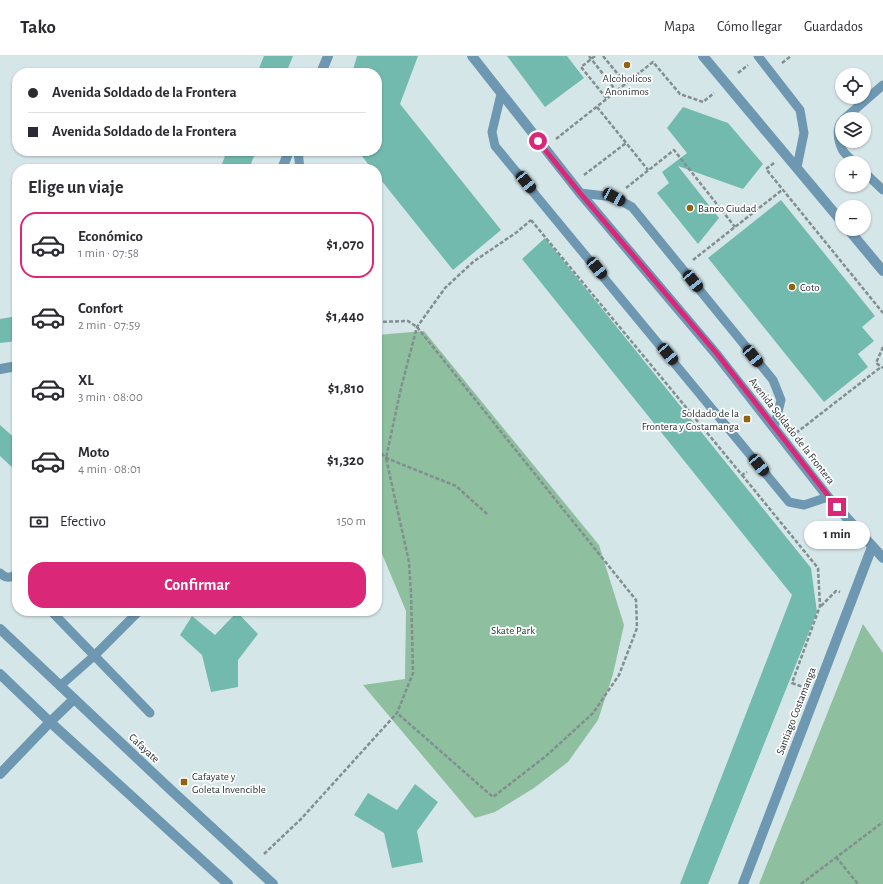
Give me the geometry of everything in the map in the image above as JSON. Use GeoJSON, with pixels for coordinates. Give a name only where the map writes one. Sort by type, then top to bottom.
{"type":"FeatureCollection","features":[{"type":"Feature","properties":{"kind":"street"},"geometry":{"type":"LineString","coordinates":[[323,68],[328,56]]}},
{"type":"Feature","properties":{"kind":"street","name":"Avenida Soldado de la Frontera"},"geometry":{"type":"LineString","coordinates":[[472,56],[580,193],[718,355],[828,497],[883,558]]}},
{"type":"Feature","properties":{"kind":"street"},"geometry":{"type":"LineString","coordinates":[[703,56],[835,214]]}},
{"type":"Feature","properties":{"kind":"street"},"geometry":{"type":"LineString","coordinates":[[854,236],[883,271]]}},
{"type":"Feature","properties":{"kind":"street"},"geometry":{"type":"LineString","coordinates":[[0,369],[12,367]]}},
{"type":"Feature","properties":{"kind":"street","name":"Santiago Costamanga"},"geometry":{"type":"LineString","coordinates":[[742,884],[872,547]]}},
{"type":"Feature","properties":{"kind":"street","name":"Cafayate"},"geometry":{"type":"LineString","coordinates":[[0,629],[272,884]]}},
{"type":"Feature","properties":{"kind":"street"},"geometry":{"type":"LineString","coordinates":[[0,674],[50,722],[228,884]]}},
{"type":"Feature","properties":{"kind":"street"},"geometry":{"type":"LineString","coordinates":[[0,774],[74,699]]}},
{"type":"Feature","properties":{"kind":"lane"},"geometry":{"type":"LineString","coordinates":[[758,56],[800,110],[804,133],[796,167]]}},
{"type":"Feature","properties":{"kind":"lane"},"geometry":{"type":"LineString","coordinates":[[852,112],[883,85]]}},
{"type":"Feature","properties":{"kind":"lane"},"geometry":{"type":"LineString","coordinates":[[501,94],[492,132],[495,146],[789,502],[804,505],[828,497]]}},
{"type":"Feature","properties":{"kind":"lane"},"geometry":{"type":"LineString","coordinates":[[841,148],[848,156]]}},
{"type":"Feature","properties":{"kind":"lane"},"geometry":{"type":"LineString","coordinates":[[871,179],[883,190]]}},
{"type":"Feature","properties":{"kind":"lane"},"geometry":{"type":"LineString","coordinates":[[580,193],[614,197],[632,207],[774,380],[782,400],[774,428]]}},
{"type":"Feature","properties":{"kind":"lane"},"geometry":{"type":"LineString","coordinates":[[0,573],[7,578],[12,577]]}},
{"type":"Feature","properties":{"kind":"lane"},"geometry":{"type":"LineString","coordinates":[[55,616],[150,713]]}},
{"type":"Feature","properties":{"kind":"lane"},"geometry":{"type":"LineString","coordinates":[[60,686],[94,656],[134,616]]}},
{"type":"Feature","properties":{"kind":"path"},"geometry":{"type":"LineString","coordinates":[[589,56],[617,92]]}},
{"type":"Feature","properties":{"kind":"path"},"geometry":{"type":"LineString","coordinates":[[594,56],[581,67],[606,99]]}},
{"type":"Feature","properties":{"kind":"path"},"geometry":{"type":"LineString","coordinates":[[603,56],[626,84]]}},
{"type":"Feature","properties":{"kind":"path"},"geometry":{"type":"LineString","coordinates":[[544,148],[654,62],[680,94],[703,102]]}},
{"type":"Feature","properties":{"kind":"path"},"geometry":{"type":"LineString","coordinates":[[597,107],[648,170]]}},
{"type":"Feature","properties":{"kind":"path"},"geometry":{"type":"LineString","coordinates":[[596,166],[626,143]]}},
{"type":"Feature","properties":{"kind":"path"},"geometry":{"type":"LineString","coordinates":[[614,197],[674,150],[706,189],[734,227]]}},
{"type":"Feature","properties":{"kind":"path"},"geometry":{"type":"LineString","coordinates":[[766,169],[883,312]]}},
{"type":"Feature","properties":{"kind":"path"},"geometry":{"type":"LineString","coordinates":[[692,262],[782,190]]}},
{"type":"Feature","properties":{"kind":"path"},"geometry":{"type":"LineString","coordinates":[[252,866],[301,819],[397,713],[413,673],[411,593],[409,562],[386,458],[401,388],[417,327],[445,288],[473,262],[517,232],[531,220]]}},
{"type":"Feature","properties":{"kind":"path"},"geometry":{"type":"LineString","coordinates":[[382,322],[408,322],[417,327],[636,600],[637,628],[619,675],[593,713],[546,756],[493,797],[397,713]]}},
{"type":"Feature","properties":{"kind":"path"},"geometry":{"type":"LineString","coordinates":[[883,347],[876,363],[883,368]]}},
{"type":"Feature","properties":{"kind":"path"},"geometry":{"type":"LineString","coordinates":[[382,454],[386,458],[456,486],[487,514]]}},
{"type":"Feature","properties":{"kind":"path"},"geometry":{"type":"LineString","coordinates":[[742,475],[818,568],[820,606],[792,683]]}},
{"type":"Feature","properties":{"kind":"path"},"geometry":{"type":"LineString","coordinates":[[820,606],[836,591]]}},
{"type":"Feature","properties":{"kind":"path"},"geometry":{"type":"LineString","coordinates":[[801,884],[883,822]]}},
{"type":"Feature","properties":{"kind":"path"},"geometry":{"type":"LineString","coordinates":[[836,857],[858,884]]}},
{"type":"Feature","properties":{"kind":"green space","name":"Skate Park"},"geometry":{"type":"Polygon","coordinates":[[[424,331],[599,545],[624,625],[613,674],[598,720],[568,762],[534,788],[495,812],[475,818],[363,685],[405,679],[406,611],[382,554],[382,335],[424,331]]]}},
{"type":"Feature","properties":{"kind":"green space"},"geometry":{"type":"Polygon","coordinates":[[[863,624],[883,653],[883,884],[759,884],[863,624]]]}},
{"type":"Feature","properties":{"kind":"building"},"geometry":{"type":"Polygon","coordinates":[[[264,56],[293,56],[288,68],[259,68],[264,56]]]}},
{"type":"Feature","properties":{"kind":"building"},"geometry":{"type":"Polygon","coordinates":[[[357,56],[418,56],[400,104],[501,230],[453,270],[382,181],[382,164],[368,164],[362,156],[382,156],[382,68],[353,68],[357,56]]]}},
{"type":"Feature","properties":{"kind":"building"},"geometry":{"type":"Polygon","coordinates":[[[507,56],[567,56],[584,78],[545,107],[507,56]]]}},
{"type":"Feature","properties":{"kind":"building"},"geometry":{"type":"Polygon","coordinates":[[[683,107],[728,123],[763,164],[743,189],[678,166],[719,218],[698,244],[657,193],[669,183],[662,172],[687,153],[667,128],[683,107]]]}},
{"type":"Feature","properties":{"kind":"building"},"geometry":{"type":"Polygon","coordinates":[[[225,156],[254,156],[251,164],[222,164],[225,156]]]}},
{"type":"Feature","properties":{"kind":"building","name":"Coto"},"geometry":{"type":"Polygon","coordinates":[[[781,200],[875,316],[862,327],[874,341],[858,354],[868,367],[824,402],[708,258],[781,200]]]}},
{"type":"Feature","properties":{"kind":"building"},"geometry":{"type":"Polygon","coordinates":[[[545,238],[811,568],[817,612],[708,884],[680,884],[792,595],[522,259],[545,238]]]}},
{"type":"Feature","properties":{"kind":"building"},"geometry":{"type":"Polygon","coordinates":[[[12,317],[12,342],[0,343],[0,319],[12,317]]]}},
{"type":"Feature","properties":{"kind":"building"},"geometry":{"type":"Polygon","coordinates":[[[0,425],[12,436],[12,467],[0,456],[0,425]]]}},
{"type":"Feature","properties":{"kind":"building"},"geometry":{"type":"Polygon","coordinates":[[[192,616],[215,635],[233,616],[241,616],[258,634],[238,660],[238,687],[211,692],[202,655],[180,635],[192,616]]]}},
{"type":"Feature","properties":{"kind":"building"},"geometry":{"type":"Polygon","coordinates":[[[415,784],[438,802],[417,831],[423,862],[392,868],[384,833],[354,815],[368,793],[397,810],[415,784]]]}},
{"type":"Feature","properties":{"kind":"place","name":"Alcoholicos Anonimos"},"geometry":{"type":"Point","coordinates":[627,65]}},
{"type":"Feature","properties":{"kind":"place","name":"Banco Ciudad"},"geometry":{"type":"Point","coordinates":[690,208]}},
{"type":"Feature","properties":{"kind":"place","name":"Coto"},"geometry":{"type":"Point","coordinates":[792,287]}},
{"type":"Feature","properties":{"kind":"place","name":"Soldado de la Frontera y Costamanga"},"geometry":{"type":"Point","coordinates":[747,419]}},
{"type":"Feature","properties":{"kind":"place","name":"Cafayate y Goleta Invencible"},"geometry":{"type":"Point","coordinates":[184,782]}},
{"type":"Feature","properties":{"kind":"route"},"geometry":{"type":"LineString","coordinates":[[538,141],[580,193],[718,355],[837,507]]}}]}
